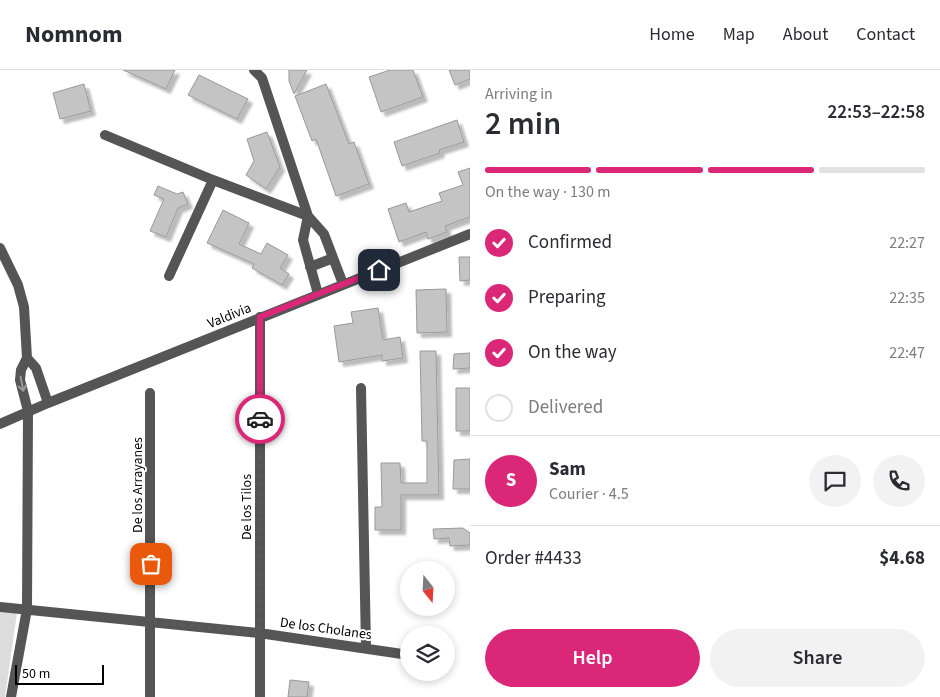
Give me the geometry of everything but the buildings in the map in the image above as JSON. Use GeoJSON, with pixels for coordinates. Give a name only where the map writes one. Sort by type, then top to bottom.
{"type":"FeatureCollection","features":[{"type":"Feature","properties":{"kind":"street"},"geometry":{"type":"LineString","coordinates":[[254,70],[262,78],[308,216],[324,234],[343,284]]}},
{"type":"Feature","properties":{"kind":"street"},"geometry":{"type":"LineString","coordinates":[[105,135],[213,180],[308,216]]}},
{"type":"Feature","properties":{"kind":"street"},"geometry":{"type":"LineString","coordinates":[[168,276],[213,180]]}},
{"type":"Feature","properties":{"kind":"street"},"geometry":{"type":"LineString","coordinates":[[308,216],[302,240],[318,294]]}},
{"type":"Feature","properties":{"kind":"street","name":"Valdivia"},"geometry":{"type":"LineString","coordinates":[[0,424],[260,317],[470,234]]}},
{"type":"Feature","properties":{"kind":"street"},"geometry":{"type":"LineString","coordinates":[[0,248],[18,285],[24,307],[27,358],[20,370],[20,380],[28,411],[27,609],[11,697]]}},
{"type":"Feature","properties":{"kind":"street"},"geometry":{"type":"LineString","coordinates":[[310,267],[333,258]]}},
{"type":"Feature","properties":{"kind":"street","name":"De los Tilos"},"geometry":{"type":"LineString","coordinates":[[260,317],[260,697]]}},
{"type":"Feature","properties":{"kind":"street"},"geometry":{"type":"LineString","coordinates":[[27,358],[36,368],[48,403]]}},
{"type":"Feature","properties":{"kind":"street"},"geometry":{"type":"LineString","coordinates":[[361,388],[366,648]]}},
{"type":"Feature","properties":{"kind":"street","name":"De los Arrayanes"},"geometry":{"type":"LineString","coordinates":[[150,393],[150,697]]}},
{"type":"Feature","properties":{"kind":"street","name":"De los Cholanes"},"geometry":{"type":"LineString","coordinates":[[0,607],[259,633],[400,654]]}},
{"type":"Feature","properties":{"kind":"shaded area"},"geometry":{"type":"Polygon","coordinates":[[[0,612],[17,613],[5,697],[0,697],[0,612]]]}},
{"type":"Feature","properties":{"kind":"way so far"},"geometry":{"type":"LineString","coordinates":[[151,564],[151,622],[259,633],[260,419]]}},
{"type":"Feature","properties":{"kind":"route"},"geometry":{"type":"LineString","coordinates":[[260,419],[260,317],[379,270]]}}]}
